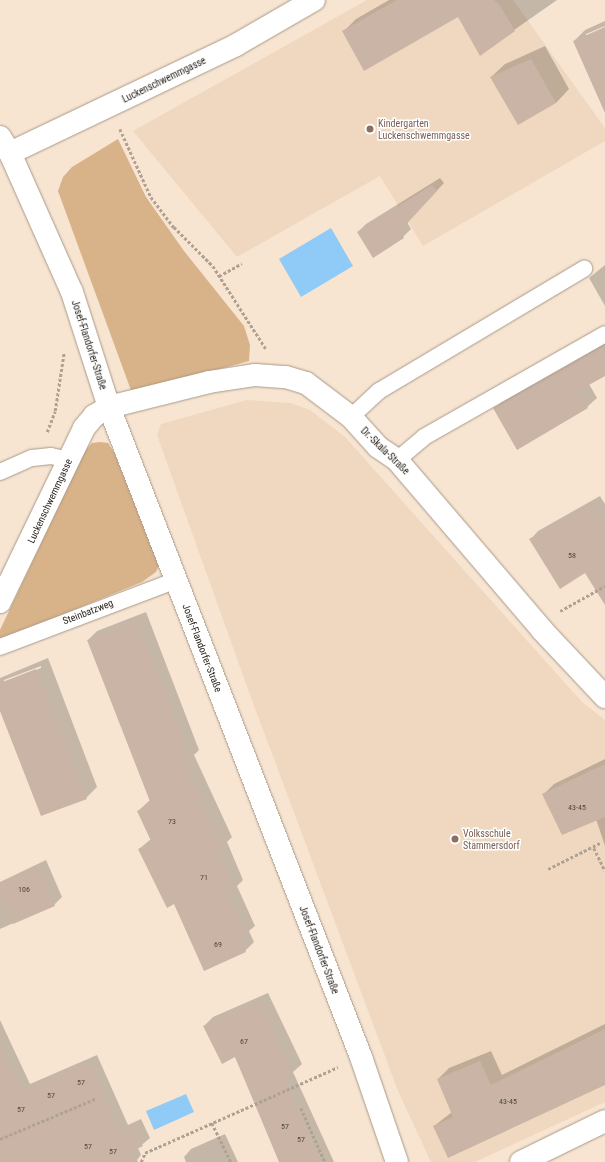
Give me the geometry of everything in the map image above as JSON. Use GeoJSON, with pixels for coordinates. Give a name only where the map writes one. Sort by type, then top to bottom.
{"type":"FeatureCollection","features":[{"type":"Feature","properties":{"kind":"street","name":"Luckenschwemmgasse"},"geometry":{"type":"LineString","coordinates":[[5,145],[113,105],[236,45],[314,0]]}},
{"type":"Feature","properties":{"kind":"street","name":"Josef-Flandorfer-Straße"},"geometry":{"type":"LineString","coordinates":[[5,145],[72,292],[109,407],[361,1057],[397,1162]]}},
{"type":"Feature","properties":{"kind":"street","name":"Dr.-Skala-Straße"},"geometry":{"type":"LineString","coordinates":[[109,407],[209,382],[255,375],[286,377],[306,383],[351,417],[378,447],[397,460],[542,630],[605,697]]}},
{"type":"Feature","properties":{"kind":"street","name":"Luckenschwemmgasse"},"geometry":{"type":"LineString","coordinates":[[0,602],[84,428],[94,416],[109,407]]}},
{"type":"Feature","properties":{"kind":"street"},"geometry":{"type":"LineString","coordinates":[[521,1162],[605,1121]]}},
{"type":"Feature","properties":{"kind":"lane"},"geometry":{"type":"LineString","coordinates":[[351,417],[380,391],[584,269]]}},
{"type":"Feature","properties":{"kind":"lane"},"geometry":{"type":"LineString","coordinates":[[397,460],[424,437],[605,334]]}},
{"type":"Feature","properties":{"kind":"lane"},"geometry":{"type":"LineString","coordinates":[[0,472],[32,458],[51,456],[69,460]]}},
{"type":"Feature","properties":{"kind":"lane","name":"Steinbatzweg"},"geometry":{"type":"LineString","coordinates":[[0,647],[176,580]]}},
{"type":"Feature","properties":{"kind":"path"},"geometry":{"type":"LineString","coordinates":[[113,105],[121,135],[151,197],[174,227],[220,276],[252,330],[286,377]]}},
{"type":"Feature","properties":{"kind":"path"},"geometry":{"type":"LineString","coordinates":[[220,276],[242,263]]}},
{"type":"Feature","properties":{"kind":"path"},"geometry":{"type":"LineString","coordinates":[[542,630],[560,611],[605,586]]}},
{"type":"Feature","properties":{"kind":"path"},"geometry":{"type":"LineString","coordinates":[[548,869],[594,848],[602,842]]}},
{"type":"Feature","properties":{"kind":"path"},"geometry":{"type":"LineString","coordinates":[[594,848],[605,871]]}},
{"type":"Feature","properties":{"kind":"path"},"geometry":{"type":"LineString","coordinates":[[141,1162],[145,1153],[361,1057]]}},
{"type":"Feature","properties":{"kind":"path"},"geometry":{"type":"LineString","coordinates":[[0,1139],[97,1098]]}},
{"type":"Feature","properties":{"kind":"path"},"geometry":{"type":"LineString","coordinates":[[301,1108],[325,1162]]}},
{"type":"Feature","properties":{"kind":"path"},"geometry":{"type":"LineString","coordinates":[[212,1123],[230,1162]]}},
{"type":"Feature","properties":{"kind":"shaded area","name":"Kindergarten Luckenschwemmgasse"},"geometry":{"type":"Polygon","coordinates":[[[367,0],[513,0],[605,128],[605,141],[423,246],[380,176],[237,257],[133,131],[367,0]]]}},
{"type":"Feature","properties":{"kind":"shaded area"},"geometry":{"type":"Polygon","coordinates":[[[118,139],[146,197],[184,251],[244,326],[250,345],[249,361],[132,393],[58,191],[63,177],[72,167],[118,139]]]}},
{"type":"Feature","properties":{"kind":"shaded area","name":"Volksschule Stammersdorf"},"geometry":{"type":"Polygon","coordinates":[[[247,400],[291,403],[310,410],[345,437],[582,702],[605,720],[605,1102],[475,1162],[431,1162],[398,1091],[250,695],[157,435],[161,424],[247,400]]]}},
{"type":"Feature","properties":{"kind":"shaded area"},"geometry":{"type":"Polygon","coordinates":[[[92,443],[108,443],[115,454],[157,558],[159,565],[156,572],[142,582],[0,640],[0,630],[85,451],[92,443]]]}},
{"type":"Feature","properties":{"kind":"water"},"geometry":{"type":"Polygon","coordinates":[[[331,228],[353,266],[301,297],[279,259],[331,228]]]}},
{"type":"Feature","properties":{"kind":"water"},"geometry":{"type":"Polygon","coordinates":[[[186,1094],[194,1112],[154,1130],[146,1111],[186,1094]]]}},
{"type":"Feature","properties":{"kind":"building"},"geometry":{"type":"Polygon","coordinates":[[[397,0],[494,0],[501,7],[515,31],[480,56],[458,17],[364,71],[342,31],[397,0]]]}},
{"type":"Feature","properties":{"kind":"building"},"geometry":{"type":"Polygon","coordinates":[[[605,27],[605,113],[573,41],[605,27]]]}},
{"type":"Feature","properties":{"kind":"building"},"geometry":{"type":"Polygon","coordinates":[[[531,59],[556,103],[518,125],[490,77],[531,59]]]}},
{"type":"Feature","properties":{"kind":"building"},"geometry":{"type":"Polygon","coordinates":[[[432,185],[437,191],[400,231],[404,238],[373,258],[357,232],[432,185]]]}},
{"type":"Feature","properties":{"kind":"building"},"geometry":{"type":"Polygon","coordinates":[[[605,345],[605,376],[578,391],[588,408],[517,450],[493,408],[605,345]]]}},
{"type":"Feature","properties":{"kind":"building"},"geometry":{"type":"Polygon","coordinates":[[[592,504],[605,524],[605,605],[585,573],[560,589],[529,539],[592,504]]]}},
{"type":"Feature","properties":{"kind":"building"},"geometry":{"type":"Polygon","coordinates":[[[137,621],[191,760],[184,762],[224,847],[218,850],[235,890],[227,893],[246,935],[240,938],[246,952],[204,971],[174,904],[167,908],[138,849],[152,843],[137,811],[151,804],[87,640],[137,621]]]}},
{"type":"Feature","properties":{"kind":"building"},"geometry":{"type":"Polygon","coordinates":[[[36,669],[87,799],[41,816],[0,711],[0,683],[36,669]]]}},
{"type":"Feature","properties":{"kind":"building"},"geometry":{"type":"Polygon","coordinates":[[[605,764],[605,817],[562,835],[542,794],[605,764]]]}},
{"type":"Feature","properties":{"kind":"building"},"geometry":{"type":"Polygon","coordinates":[[[38,867],[55,906],[13,924],[0,896],[0,884],[38,867]]]}},
{"type":"Feature","properties":{"kind":"building"},"geometry":{"type":"Polygon","coordinates":[[[259,1001],[293,1074],[284,1079],[321,1162],[279,1162],[235,1057],[222,1064],[203,1026],[259,1001]]]}},
{"type":"Feature","properties":{"kind":"building"},"geometry":{"type":"Polygon","coordinates":[[[605,1029],[605,1085],[448,1158],[433,1126],[453,1117],[437,1079],[480,1061],[491,1085],[605,1029]]]}},
{"type":"Feature","properties":{"kind":"building"},"geometry":{"type":"Polygon","coordinates":[[[0,1044],[22,1091],[89,1062],[120,1132],[133,1126],[143,1146],[129,1153],[134,1162],[0,1162],[0,1044]]]}},
{"type":"Feature","properties":{"kind":"place","name":"Kindergarten Luckenschwemmgasse"},"geometry":{"type":"Point","coordinates":[370,129]}},
{"type":"Feature","properties":{"kind":"place","name":"Volksschule Stammersdorf"},"geometry":{"type":"Point","coordinates":[455,839]}}]}
